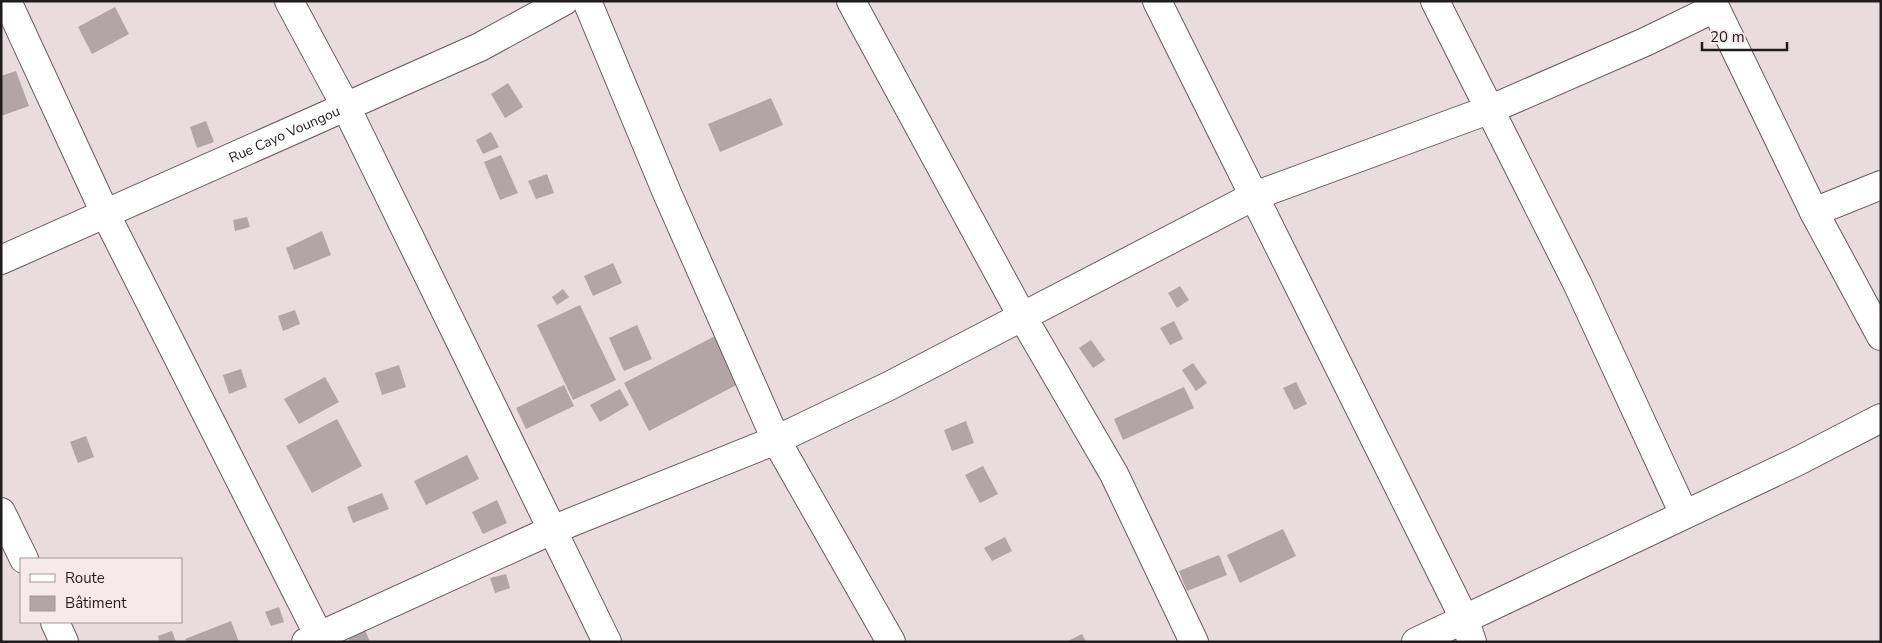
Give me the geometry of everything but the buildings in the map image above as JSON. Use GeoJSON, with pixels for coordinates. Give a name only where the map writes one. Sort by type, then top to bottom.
{"type":"FeatureCollection","features":[{"type":"Feature","properties":{"kind":"street"},"geometry":{"type":"LineString","coordinates":[[7,1],[106,213],[315,639],[552,530],[776,440],[889,386],[1254,196],[1491,109],[1645,42],[1713,5],[1814,212],[1881,336]]}},
{"type":"Feature","properties":{"kind":"street"},"geometry":{"type":"LineString","coordinates":[[289,1],[346,107],[607,642]]}},
{"type":"Feature","properties":{"kind":"street","name":"Rue Cayo Voungou"},"geometry":{"type":"LineString","coordinates":[[1,260],[480,47],[564,1]]}},
{"type":"Feature","properties":{"kind":"street"},"geometry":{"type":"LineString","coordinates":[[587,1],[667,193],[776,440],[891,642]]}},
{"type":"Feature","properties":{"kind":"street"},"geometry":{"type":"LineString","coordinates":[[851,1],[1022,316],[1114,474],[1194,642]]}},
{"type":"Feature","properties":{"kind":"street"},"geometry":{"type":"LineString","coordinates":[[1157,1],[1468,630]]}},
{"type":"Feature","properties":{"kind":"street"},"geometry":{"type":"LineString","coordinates":[[1435,1],[1577,283],[1684,514]]}},
{"type":"Feature","properties":{"kind":"street"},"geometry":{"type":"LineString","coordinates":[[1814,212],[1881,185]]}},
{"type":"Feature","properties":{"kind":"street"},"geometry":{"type":"LineString","coordinates":[[1416,642],[1468,630],[1684,514],[1881,418]]}},
{"type":"Feature","properties":{"kind":"street"},"geometry":{"type":"LineString","coordinates":[[1,512],[24,558]]}},
{"type":"Feature","properties":{"kind":"street"},"geometry":{"type":"LineString","coordinates":[[55,623],[64,642]]}}]}
